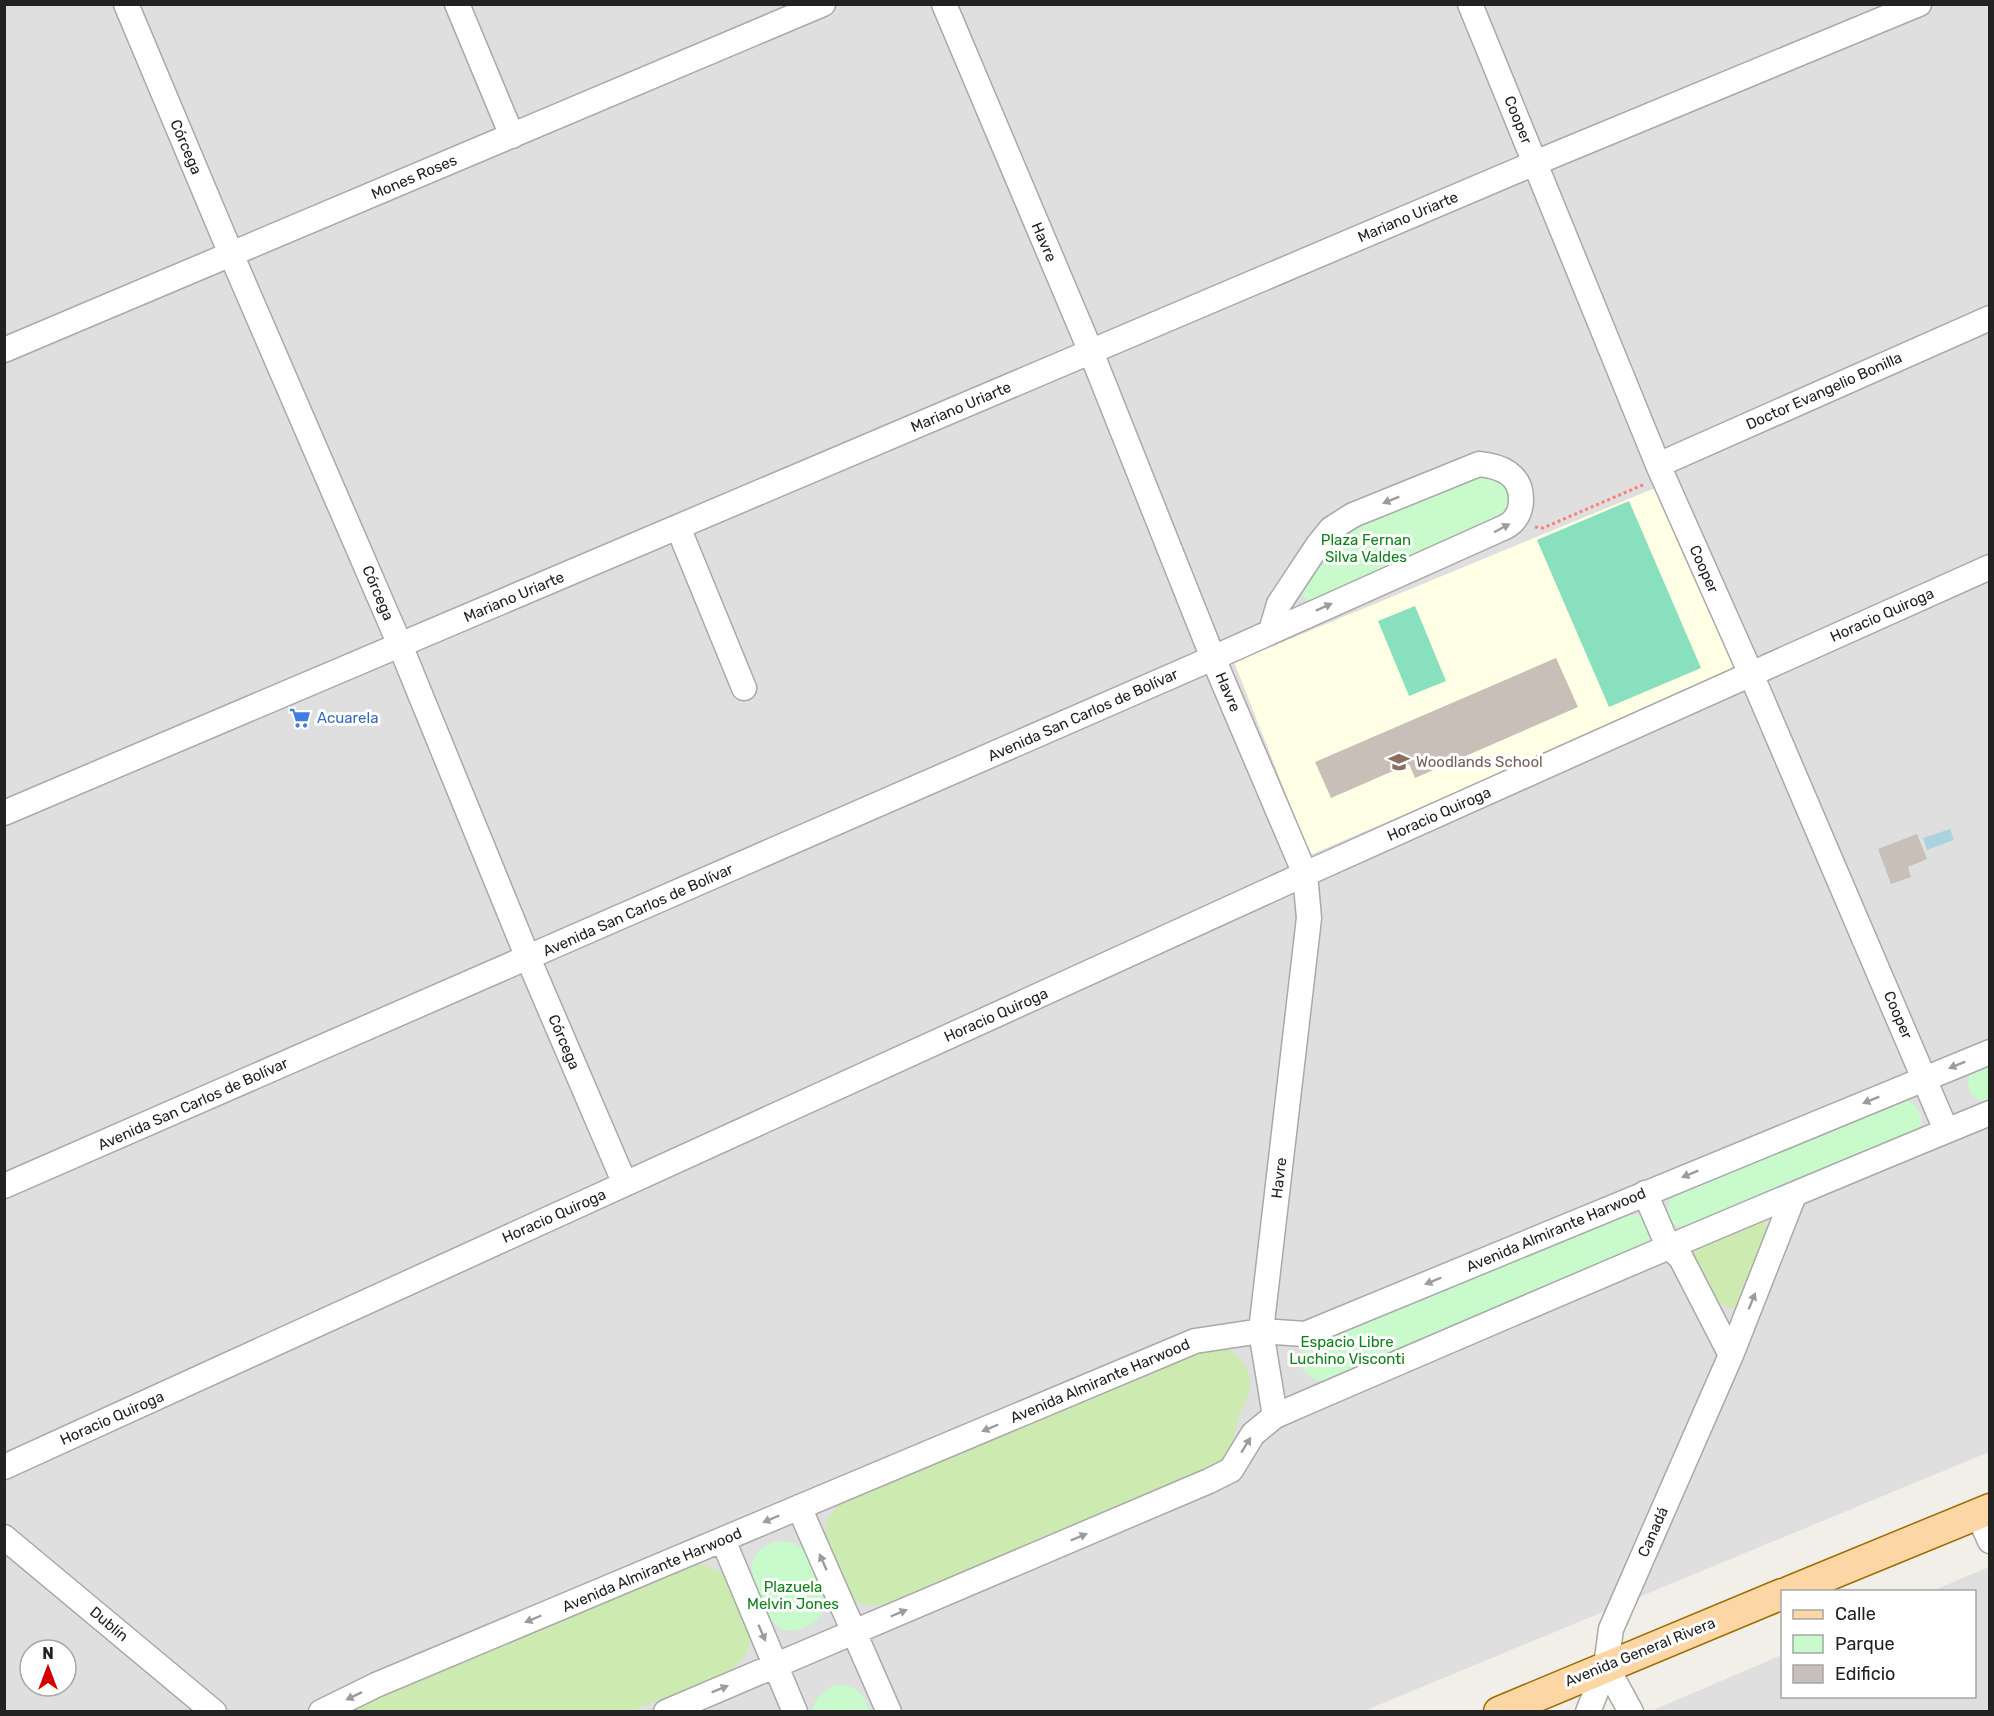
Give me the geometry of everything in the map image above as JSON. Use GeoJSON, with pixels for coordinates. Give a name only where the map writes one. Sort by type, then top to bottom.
{"type":"FeatureCollection","features":[{"type":"Feature","properties":{"kind":"main road"},"geometry":{"type":"LineString","coordinates":[[1793,1590],[1984,1511]]}},
{"type":"Feature","properties":{"kind":"main road","name":"Avenida General Rivera"},"geometry":{"type":"LineString","coordinates":[[1499,1712],[1781,1594]]}},
{"type":"Feature","properties":{"kind":"street","name":"Córcega"},"geometry":{"type":"LineString","coordinates":[[126,4],[400,645],[528,958],[625,1184]]}},
{"type":"Feature","properties":{"kind":"street"},"geometry":{"type":"LineString","coordinates":[[457,4],[512,136]]}},
{"type":"Feature","properties":{"kind":"street","name":"Mones Roses"},"geometry":{"type":"LineString","coordinates":[[4,350],[823,4]]}},
{"type":"Feature","properties":{"kind":"street","name":"Havre"},"geometry":{"type":"LineString","coordinates":[[944,4],[1091,352],[1213,658],[1305,874],[1309,918],[1261,1331],[1275,1416]]}},
{"type":"Feature","properties":{"kind":"street","name":"Cooper"},"geometry":{"type":"LineString","coordinates":[[1470,4],[1661,470],[1946,1130]]}},
{"type":"Feature","properties":{"kind":"street","name":"Mariano Uriarte"},"geometry":{"type":"LineString","coordinates":[[4,813],[1535,163],[1919,4]]}},
{"type":"Feature","properties":{"kind":"street","name":"Doctor Evangelio Bonilla"},"geometry":{"type":"LineString","coordinates":[[1661,470],[1989,318]]}},
{"type":"Feature","properties":{"kind":"street","name":"Avenida San Carlos de Bolívar"},"geometry":{"type":"LineString","coordinates":[[4,1186],[1213,658],[1513,522],[1521,508],[1521,493],[1517,480],[1508,472],[1493,465],[1479,464],[1353,515],[1331,529],[1318,545],[1279,604],[1271,631]]}},
{"type":"Feature","properties":{"kind":"street"},"geometry":{"type":"LineString","coordinates":[[678,527],[744,688]]}},
{"type":"Feature","properties":{"kind":"street","name":"Horacio Quiroga"},"geometry":{"type":"LineString","coordinates":[[4,1467],[1305,874],[1989,567]]}},
{"type":"Feature","properties":{"kind":"street","name":"Avenida Almirante Harwood"},"geometry":{"type":"LineString","coordinates":[[321,1712],[376,1685],[1195,1341],[1261,1331],[1305,1334],[1989,1052]]}},
{"type":"Feature","properties":{"kind":"street"},"geometry":{"type":"LineString","coordinates":[[666,1712],[1231,1470],[1253,1434],[1275,1416],[1668,1246],[1989,1113]]}},
{"type":"Feature","properties":{"kind":"street"},"geometry":{"type":"LineString","coordinates":[[1645,1193],[1668,1246],[1681,1258],[1731,1355]]}},
{"type":"Feature","properties":{"kind":"street","name":"Canadá"},"geometry":{"type":"LineString","coordinates":[[1588,1712],[1606,1666],[1611,1629],[1731,1355],[1794,1195]]}},
{"type":"Feature","properties":{"kind":"street"},"geometry":{"type":"LineString","coordinates":[[800,1507],[889,1712]]}},
{"type":"Feature","properties":{"kind":"street"},"geometry":{"type":"LineString","coordinates":[[1984,1511],[1989,1541]]}},
{"type":"Feature","properties":{"kind":"street","name":"Dublín"},"geometry":{"type":"LineString","coordinates":[[4,1537],[214,1712]]}},
{"type":"Feature","properties":{"kind":"street"},"geometry":{"type":"LineString","coordinates":[[723,1540],[795,1712]]}},
{"type":"Feature","properties":{"kind":"street"},"geometry":{"type":"LineString","coordinates":[[1606,1666],[1631,1712]]}},
{"type":"Feature","properties":{"kind":"path"},"geometry":{"type":"LineString","coordinates":[[1544,528],[1661,470]]}},
{"type":"Feature","properties":{"kind":"shaded area"},"geometry":{"type":"Polygon","coordinates":[[[5,5],[1989,5],[1989,1452],[1364,1711],[5,1712],[5,5]]]}},
{"type":"Feature","properties":{"kind":"shaded area","name":"Woodlands School"},"geometry":{"type":"Polygon","coordinates":[[[1660,486],[1739,670],[1310,855],[1234,662],[1660,486]]]}},
{"type":"Feature","properties":{"kind":"shaded area"},"geometry":{"type":"Polygon","coordinates":[[[1989,1567],[1989,1711],[1651,1711],[1781,1655],[1781,1698],[1976,1698],[1976,1590],[1934,1590],[1989,1567]]]}},
{"type":"Feature","properties":{"kind":"green space","name":"Plaza Fernan Silva Valdes"},"geometry":{"type":"Polygon","coordinates":[[[1480,468],[1514,489],[1507,515],[1314,601],[1302,595],[1300,591],[1338,533],[1480,468]]]}},
{"type":"Feature","properties":{"kind":"green space"},"geometry":{"type":"Polygon","coordinates":[[[1629,501],[1701,668],[1609,707],[1537,540],[1629,501]]]}},
{"type":"Feature","properties":{"kind":"green space"},"geometry":{"type":"Polygon","coordinates":[[[1415,606],[1446,681],[1409,696],[1378,621],[1415,606]]]}},
{"type":"Feature","properties":{"kind":"green space"},"geometry":{"type":"Polygon","coordinates":[[[1989,1060],[1989,1101],[1983,1101],[1973,1096],[1968,1082],[1970,1070],[1989,1060]]]}},
{"type":"Feature","properties":{"kind":"green space"},"geometry":{"type":"Polygon","coordinates":[[[1907,1100],[1916,1107],[1922,1117],[1915,1133],[1690,1229],[1673,1224],[1667,1213],[1669,1202],[1677,1193],[1898,1101],[1907,1100]]]}},
{"type":"Feature","properties":{"kind":"green space","name":"Espacio Libre Luchino Visconti"},"geometry":{"type":"Polygon","coordinates":[[[1625,1214],[1643,1216],[1652,1231],[1650,1241],[1640,1250],[1324,1381],[1313,1378],[1302,1366],[1301,1355],[1310,1344],[1625,1214]]]}},
{"type":"Feature","properties":{"kind":"green space"},"geometry":{"type":"Polygon","coordinates":[[[1763,1219],[1769,1229],[1741,1304],[1732,1308],[1723,1306],[1709,1290],[1689,1249],[1763,1219]]]}},
{"type":"Feature","properties":{"kind":"green space"},"geometry":{"type":"Polygon","coordinates":[[[1226,1348],[1245,1365],[1250,1385],[1230,1450],[1215,1467],[895,1603],[875,1606],[859,1603],[850,1596],[824,1538],[827,1519],[841,1501],[1186,1354],[1226,1348]]]}},
{"type":"Feature","properties":{"kind":"green space","name":"Plazuela Melvin Jones"},"geometry":{"type":"Polygon","coordinates":[[[779,1541],[797,1545],[806,1552],[819,1583],[824,1604],[822,1613],[816,1621],[796,1630],[785,1630],[772,1620],[753,1575],[753,1560],[759,1551],[768,1544],[779,1541]]]}},
{"type":"Feature","properties":{"kind":"green space"},"geometry":{"type":"Polygon","coordinates":[[[693,1564],[715,1569],[727,1577],[750,1629],[751,1641],[746,1654],[731,1671],[632,1711],[339,1712],[693,1564]]]}},
{"type":"Feature","properties":{"kind":"green space"},"geometry":{"type":"Polygon","coordinates":[[[835,1685],[854,1688],[861,1694],[870,1711],[812,1711],[820,1695],[835,1685]]]}},
{"type":"Feature","properties":{"kind":"water"},"geometry":{"type":"Polygon","coordinates":[[[1950,829],[1954,840],[1927,850],[1923,838],[1950,829]]]}},
{"type":"Feature","properties":{"kind":"building"},"geometry":{"type":"Polygon","coordinates":[[[1556,658],[1578,707],[1415,778],[1409,764],[1331,798],[1315,762],[1556,658]]]}},
{"type":"Feature","properties":{"kind":"building"},"geometry":{"type":"Polygon","coordinates":[[[1917,834],[1927,859],[1908,867],[1911,877],[1891,884],[1878,849],[1917,834]]]}},
{"type":"Feature","properties":{"kind":"place","name":"Acuarela"},"geometry":{"type":"Point","coordinates":[300,718]}},
{"type":"Feature","properties":{"kind":"place","name":"Woodlands School"},"geometry":{"type":"Point","coordinates":[1399,762]}}]}
